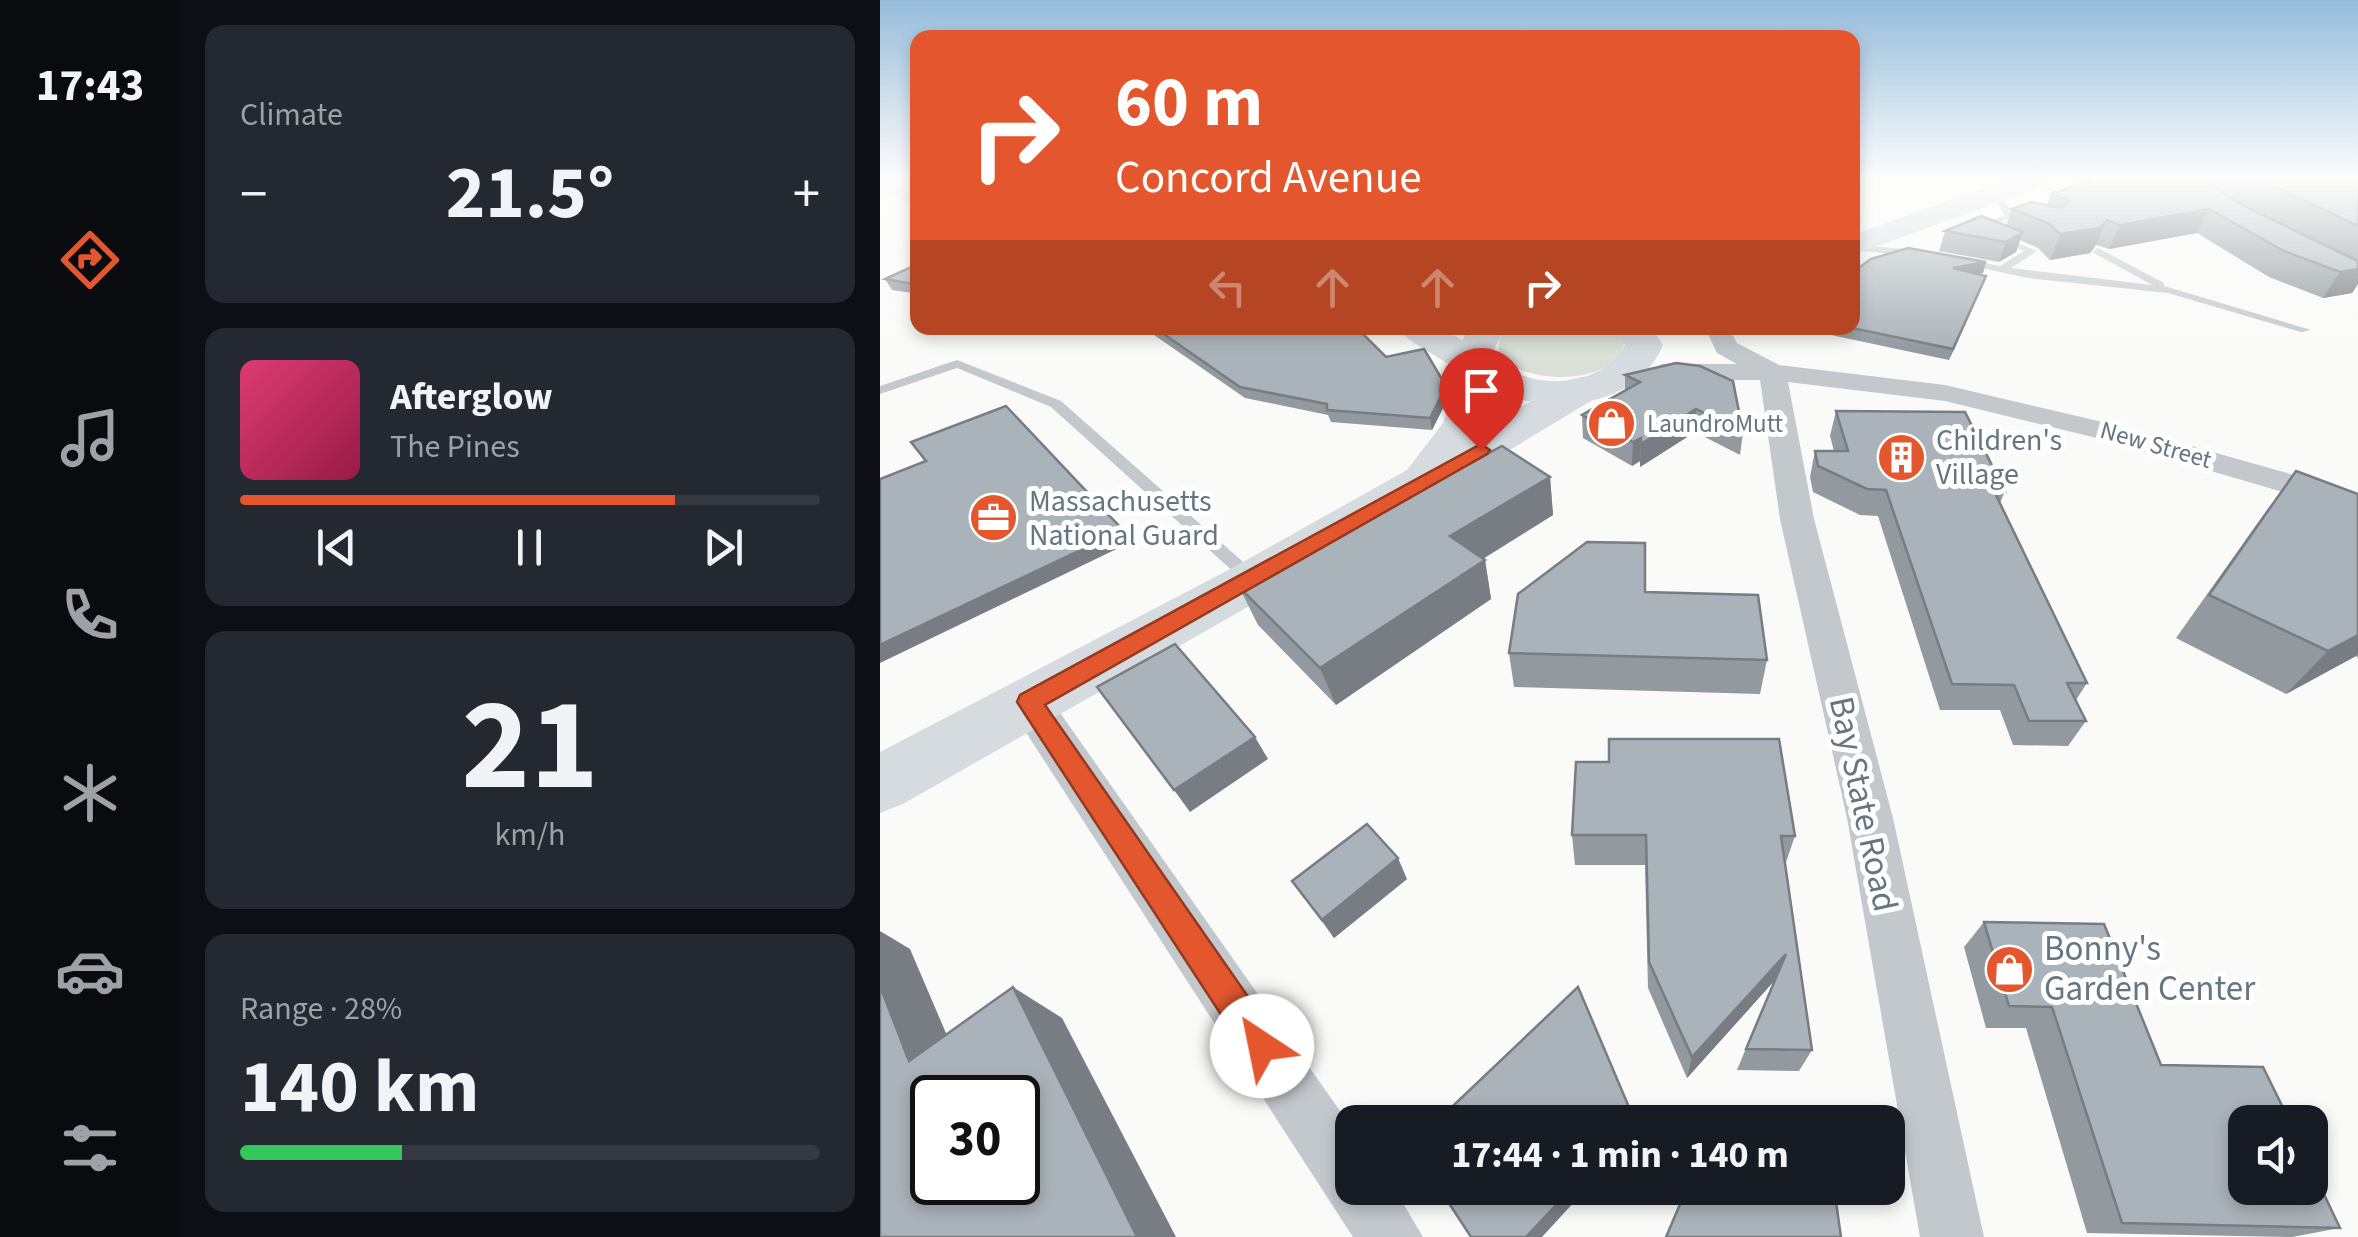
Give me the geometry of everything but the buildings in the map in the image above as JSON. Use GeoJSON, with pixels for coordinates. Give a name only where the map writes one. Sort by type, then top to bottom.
{"type":"FeatureCollection","features":[{"type":"Feature","properties":{"kind":"main road"},"geometry":{"type":"LineString","coordinates":[[1860,244],[1885,236]]}},
{"type":"Feature","properties":{"kind":"main road"},"geometry":{"type":"LineString","coordinates":[[1441,335],[1484,347]]}},
{"type":"Feature","properties":{"kind":"main road"},"geometry":{"type":"LineString","coordinates":[[1632,369],[1644,345],[1638,335]]}},
{"type":"Feature","properties":{"kind":"main road"},"geometry":{"type":"LineString","coordinates":[[880,784],[1253,580],[1582,390],[1632,369],[1673,335]]}},
{"type":"Feature","properties":{"kind":"main road"},"geometry":{"type":"LineString","coordinates":[[1484,347],[1495,379],[1520,388],[1582,390]]}},
{"type":"Feature","properties":{"kind":"main road"},"geometry":{"type":"LineString","coordinates":[[1412,489],[1459,436],[1484,347]]}},
{"type":"Feature","properties":{"kind":"street","name":"New Street"},"geometry":{"type":"LineString","coordinates":[[1721,335],[1726,348],[1773,372]]}},
{"type":"Feature","properties":{"kind":"street","name":"New Street"},"geometry":{"type":"LineString","coordinates":[[1632,369],[1773,372],[1945,393],[2114,433],[2358,504]]}},
{"type":"Feature","properties":{"kind":"street","name":"Bay State Road"},"geometry":{"type":"LineString","coordinates":[[1773,372],[1806,556],[1858,762],[1920,1094],[1952,1237]]}},
{"type":"Feature","properties":{"kind":"street"},"geometry":{"type":"LineString","coordinates":[[1029,702],[1335,1155]]}},
{"type":"Feature","properties":{"kind":"street"},"geometry":{"type":"LineString","coordinates":[[1369,1205],[1391,1237]]}},
{"type":"Feature","properties":{"kind":"lane"},"geometry":{"type":"LineString","coordinates":[[1987,236],[2032,252],[2001,270]]}},
{"type":"Feature","properties":{"kind":"lane"},"geometry":{"type":"LineString","coordinates":[[1860,248],[1930,251]]}},
{"type":"Feature","properties":{"kind":"lane"},"geometry":{"type":"LineString","coordinates":[[1958,260],[1974,252]]}},
{"type":"Feature","properties":{"kind":"lane"},"geometry":{"type":"LineString","coordinates":[[2098,252],[2169,290]]}},
{"type":"Feature","properties":{"kind":"lane"},"geometry":{"type":"LineString","coordinates":[[1944,257],[2001,270],[2169,290],[2306,330]]}},
{"type":"Feature","properties":{"kind":"lane"},"geometry":{"type":"LineString","coordinates":[[880,390],[957,364],[1056,404],[1253,580]]}},
{"type":"Feature","properties":{"kind":"shaded area"},"geometry":{"type":"Polygon","coordinates":[[[1505,335],[1620,335],[1625,342],[1614,361],[1593,372],[1568,377],[1542,376],[1519,369],[1504,359],[1499,345],[1505,335]]]}},
{"type":"Feature","properties":{"kind":"place","name":"LaundroMutt"},"geometry":{"type":"Point","coordinates":[1612,424]}},
{"type":"Feature","properties":{"kind":"place","name":"Children's Village"},"geometry":{"type":"Point","coordinates":[1901,457]}},
{"type":"Feature","properties":{"kind":"place","name":"Massachusetts National Guard"},"geometry":{"type":"Point","coordinates":[994,518]}},
{"type":"Feature","properties":{"kind":"place","name":"Bonny's Garden Center"},"geometry":{"type":"Point","coordinates":[2009,969]}},
{"type":"Feature","properties":{"kind":"route"},"geometry":{"type":"LineString","coordinates":[[1262,1046],[1029,702],[1481,450]]}}]}
